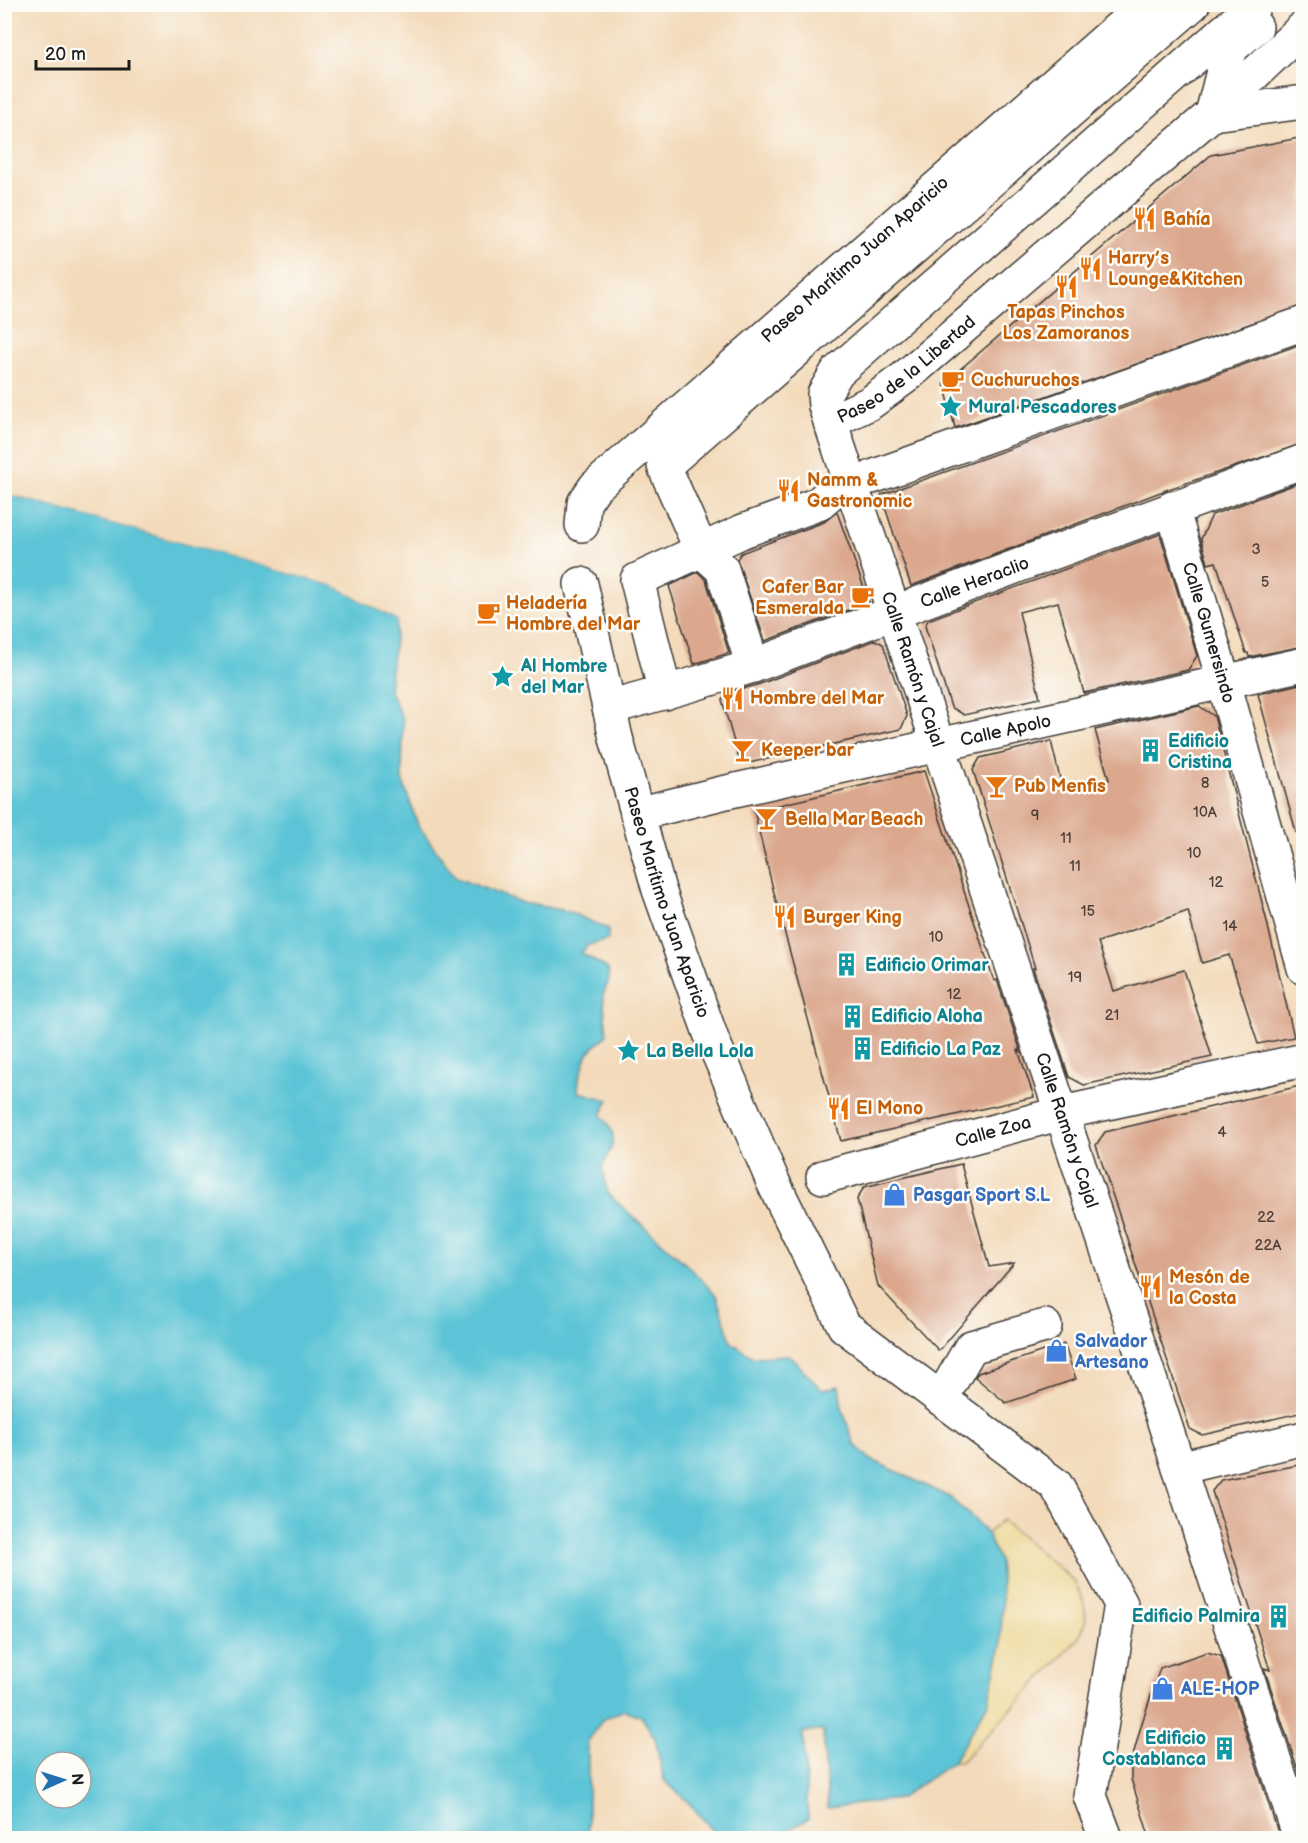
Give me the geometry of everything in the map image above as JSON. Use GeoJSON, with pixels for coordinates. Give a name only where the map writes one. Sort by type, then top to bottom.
{"type":"FeatureCollection","features":[{"type":"Feature","properties":{"kind":"street","name":"Paseo Marítimo Juan Aparicio"},"geometry":{"type":"LineString","coordinates":[[582,525],[584,503],[595,487],[1146,4]]}},
{"type":"Feature","properties":{"kind":"street"},"geometry":{"type":"LineString","coordinates":[[753,666],[722,568],[701,550],[664,466],[1193,4]]}},
{"type":"Feature","properties":{"kind":"street","name":"Paseo de la Libertad"},"geometry":{"type":"LineString","coordinates":[[1255,4],[837,372],[824,394],[830,422],[870,403],[904,378],[1212,114],[1304,27]]}},
{"type":"Feature","properties":{"kind":"street"},"geometry":{"type":"LineString","coordinates":[[1266,4],[1261,23],[1232,47],[1212,114],[1304,102]]}},
{"type":"Feature","properties":{"kind":"street"},"geometry":{"type":"LineString","coordinates":[[872,477],[1304,323]]}},
{"type":"Feature","properties":{"kind":"street","name":"Calle Ramón y Cajal"},"geometry":{"type":"LineString","coordinates":[[830,422],[1062,1113],[1300,1839]]}},
{"type":"Feature","properties":{"kind":"street","name":"Calle Heraclio"},"geometry":{"type":"LineString","coordinates":[[609,708],[753,666],[1304,460]]}},
{"type":"Feature","properties":{"kind":"street"},"geometry":{"type":"LineString","coordinates":[[665,693],[637,580],[743,531],[818,504],[833,490]]}},
{"type":"Feature","properties":{"kind":"street","name":"Calle Gumersindo"},"geometry":{"type":"LineString","coordinates":[[1172,508],[1224,682],[1304,968]]}},
{"type":"Feature","properties":{"kind":"street","name":"Paseo Marítimo Juan Aparicio"},"geometry":{"type":"LineString","coordinates":[[581,584],[609,708],[659,890],[712,1039],[774,1184],[844,1326],[1056,1485],[1121,1604],[1090,1796],[1106,1839]]}},
{"type":"Feature","properties":{"kind":"street","name":"Calle Apolo"},"geometry":{"type":"LineString","coordinates":[[637,814],[722,793],[1304,664]]}},
{"type":"Feature","properties":{"kind":"street","name":"Calle Zoa"},"geometry":{"type":"LineString","coordinates":[[823,1177],[1062,1113],[1304,1060]]}},
{"type":"Feature","properties":{"kind":"street"},"geometry":{"type":"LineString","coordinates":[[941,1399],[970,1347],[1045,1326]]}},
{"type":"Feature","properties":{"kind":"street"},"geometry":{"type":"LineString","coordinates":[[1179,1468],[1304,1438]]}},
{"type":"Feature","properties":{"kind":"sand"},"geometry":{"type":"Polygon","coordinates":[[[1002,1520],[1075,1582],[1084,1603],[1086,1622],[1078,1639],[961,1762],[953,1762],[988,1703],[1001,1646],[1002,1596],[999,1561],[987,1534],[1002,1520]]]}},
{"type":"Feature","properties":{"kind":"water"},"geometry":{"type":"Polygon","coordinates":[[[4,493],[335,586],[397,620],[389,689],[403,720],[402,779],[418,825],[456,878],[523,903],[567,911],[608,929],[608,940],[588,945],[581,953],[608,969],[609,980],[603,995],[607,1035],[588,1053],[579,1078],[578,1092],[609,1100],[601,1115],[613,1134],[612,1146],[602,1167],[608,1194],[687,1265],[716,1295],[731,1342],[753,1357],[789,1355],[822,1390],[839,1386],[842,1408],[854,1444],[870,1459],[948,1496],[987,1534],[999,1561],[1002,1596],[1001,1646],[988,1703],[953,1762],[899,1799],[828,1808],[823,1731],[803,1732],[808,1819],[781,1834],[715,1833],[689,1803],[664,1780],[655,1738],[641,1716],[624,1710],[602,1720],[588,1741],[588,1838],[5,1838],[4,493]]]}},
{"type":"Feature","properties":{"kind":"pier"},"geometry":{"type":"Polygon","coordinates":[[[4,490],[336,583],[398,618],[399,621],[335,586],[5,493],[4,490]]]}},
{"type":"Feature","properties":{"kind":"building"},"geometry":{"type":"Polygon","coordinates":[[[1304,137],[1304,305],[955,428],[944,383],[1211,155],[1304,137]]]}},
{"type":"Feature","properties":{"kind":"building"},"geometry":{"type":"Polygon","coordinates":[[[1304,343],[1304,443],[1166,490],[911,586],[881,495],[1304,343]]]}},
{"type":"Feature","properties":{"kind":"building"},"geometry":{"type":"Polygon","coordinates":[[[1304,481],[1304,646],[1249,657],[1216,562],[1208,564],[1201,539],[1212,515],[1304,481]]]}},
{"type":"Feature","properties":{"kind":"building"},"geometry":{"type":"Polygon","coordinates":[[[837,512],[869,602],[765,641],[737,559],[741,553],[824,522],[837,512]]]}},
{"type":"Feature","properties":{"kind":"building"},"geometry":{"type":"Polygon","coordinates":[[[1160,534],[1197,656],[1188,670],[1084,693],[1058,602],[1019,612],[1040,698],[964,715],[951,707],[925,626],[928,620],[1160,534]]]}},
{"type":"Feature","properties":{"kind":"building"},"geometry":{"type":"Polygon","coordinates":[[[698,572],[706,580],[729,653],[694,664],[669,586],[698,572]]]}},
{"type":"Feature","properties":{"kind":"building"},"geometry":{"type":"Polygon","coordinates":[[[875,640],[883,644],[907,716],[901,729],[749,763],[738,756],[722,700],[726,694],[760,684],[875,640]]]}},
{"type":"Feature","properties":{"kind":"building"},"geometry":{"type":"Polygon","coordinates":[[[1304,683],[1304,831],[1296,832],[1258,694],[1304,683]]]}},
{"type":"Feature","properties":{"kind":"building"},"geometry":{"type":"Polygon","coordinates":[[[1199,706],[1214,716],[1294,1037],[1258,1044],[1229,955],[1202,963],[1188,911],[1098,942],[1114,991],[1184,970],[1212,1057],[1084,1085],[1069,1077],[1033,968],[1035,968],[973,770],[980,758],[1051,741],[1063,791],[1109,780],[1095,730],[1199,706]]]}},
{"type":"Feature","properties":{"kind":"building"},"geometry":{"type":"Polygon","coordinates":[[[924,771],[994,981],[997,980],[1034,1097],[841,1141],[754,811],[924,771]]]}},
{"type":"Feature","properties":{"kind":"building"},"geometry":{"type":"Polygon","coordinates":[[[1304,1085],[1304,1412],[1202,1435],[1190,1429],[1096,1145],[1105,1132],[1304,1085]]]}},
{"type":"Feature","properties":{"kind":"building"},"geometry":{"type":"Polygon","coordinates":[[[961,1164],[989,1267],[1014,1263],[939,1351],[878,1286],[857,1199],[864,1187],[961,1164]]]}},
{"type":"Feature","properties":{"kind":"building"},"geometry":{"type":"Polygon","coordinates":[[[1064,1344],[1076,1379],[1006,1403],[975,1377],[978,1373],[1064,1344]]]}},
{"type":"Feature","properties":{"kind":"building"},"geometry":{"type":"Polygon","coordinates":[[[1304,1464],[1304,1788],[1264,1668],[1270,1670],[1212,1491],[1221,1480],[1304,1464]]]}},
{"type":"Feature","properties":{"kind":"building","name":"Edificio Costablanca"},"geometry":{"type":"Polygon","coordinates":[[[1207,1652],[1221,1656],[1280,1839],[1150,1839],[1131,1779],[1131,1763],[1141,1726],[1160,1668],[1207,1652]]]}},
{"type":"Feature","properties":{"kind":"place","name":"Bahía"},"geometry":{"type":"Point","coordinates":[1145,219]}},
{"type":"Feature","properties":{"kind":"place","name":"Harry’s Lounge&Kitchen"},"geometry":{"type":"Point","coordinates":[1090,268]}},
{"type":"Feature","properties":{"kind":"place","name":"Tapas Pinchos Los Zamoranos"},"geometry":{"type":"Point","coordinates":[1066,286]}},
{"type":"Feature","properties":{"kind":"place","name":"Cuchuruchos"},"geometry":{"type":"Point","coordinates":[953,380]}},
{"type":"Feature","properties":{"kind":"place","name":"Mural Pescadores"},"geometry":{"type":"Point","coordinates":[950,407]}},
{"type":"Feature","properties":{"kind":"place","name":"Namm & Gastronomic"},"geometry":{"type":"Point","coordinates":[789,490]}},
{"type":"Feature","properties":{"kind":"place","name":"Cafer Bar Esmeralda"},"geometry":{"type":"Point","coordinates":[862,597]}},
{"type":"Feature","properties":{"kind":"place","name":"Heladería Hombre del Mar"},"geometry":{"type":"Point","coordinates":[488,613]}},
{"type":"Feature","properties":{"kind":"place","name":"Al Hombre del Mar"},"geometry":{"type":"Point","coordinates":[503,676]}},
{"type":"Feature","properties":{"kind":"place","name":"Hombre del Mar"},"geometry":{"type":"Point","coordinates":[732,698]}},
{"type":"Feature","properties":{"kind":"place","name":"Keeper bar"},"geometry":{"type":"Point","coordinates":[743,750]}},
{"type":"Feature","properties":{"kind":"place","name":"Edificio Cristina"},"geometry":{"type":"Point","coordinates":[1150,751]}},
{"type":"Feature","properties":{"kind":"place","name":"Pub Menfis"},"geometry":{"type":"Point","coordinates":[996,786]}},
{"type":"Feature","properties":{"kind":"place","name":"Bella Mar Beach"},"geometry":{"type":"Point","coordinates":[767,819]}},
{"type":"Feature","properties":{"kind":"place","name":"Burger King"},"geometry":{"type":"Point","coordinates":[785,917]}},
{"type":"Feature","properties":{"kind":"place","name":"Edificio Orimar"},"geometry":{"type":"Point","coordinates":[847,965]}},
{"type":"Feature","properties":{"kind":"place","name":"Edificio Aloha"},"geometry":{"type":"Point","coordinates":[853,1016]}},
{"type":"Feature","properties":{"kind":"place","name":"Edificio La Paz"},"geometry":{"type":"Point","coordinates":[862,1049]}},
{"type":"Feature","properties":{"kind":"place","name":"La Bella Lola"},"geometry":{"type":"Point","coordinates":[628,1051]}},
{"type":"Feature","properties":{"kind":"place","name":"El Mono"},"geometry":{"type":"Point","coordinates":[838,1108]}},
{"type":"Feature","properties":{"kind":"place","name":"Pasgar Sport S.L"},"geometry":{"type":"Point","coordinates":[895,1195]}},
{"type":"Feature","properties":{"kind":"place","name":"Mesón de la Costa"},"geometry":{"type":"Point","coordinates":[1151,1287]}},
{"type":"Feature","properties":{"kind":"place","name":"Salvador Artesano"},"geometry":{"type":"Point","coordinates":[1057,1351]}},
{"type":"Feature","properties":{"kind":"place","name":"Edificio Palmira"},"geometry":{"type":"Point","coordinates":[1278,1616]}},
{"type":"Feature","properties":{"kind":"place","name":"ALE-HOP"},"geometry":{"type":"Point","coordinates":[1163,1689]}},
{"type":"Feature","properties":{"kind":"place","name":"Edificio Costablanca"},"geometry":{"type":"Point","coordinates":[1224,1748]}}]}
